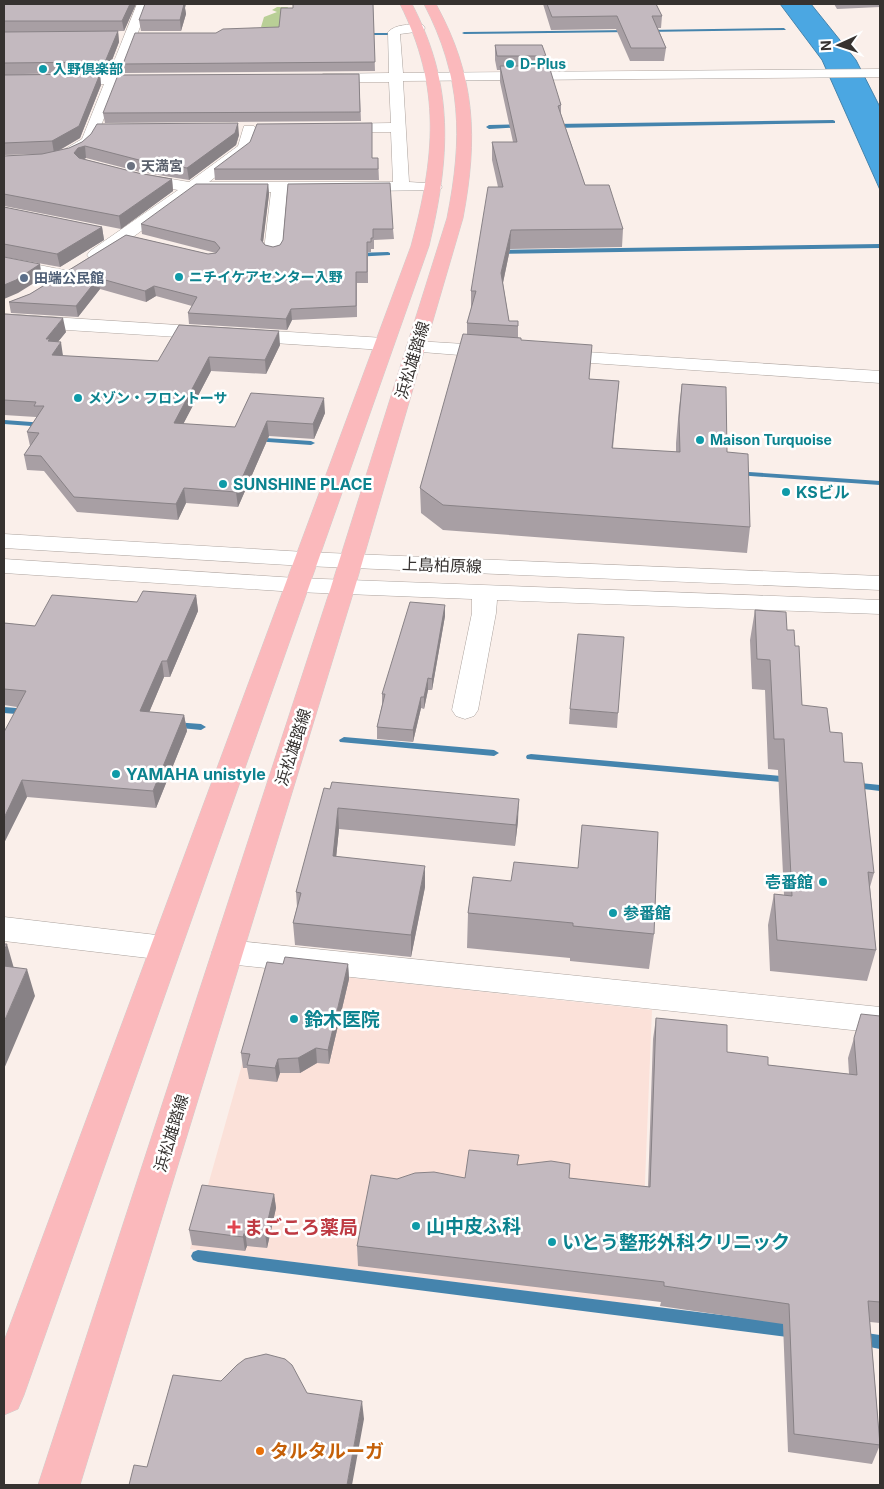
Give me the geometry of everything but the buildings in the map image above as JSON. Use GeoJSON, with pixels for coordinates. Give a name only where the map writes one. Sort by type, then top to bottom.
{"type":"FeatureCollection","features":[{"type":"Feature","properties":{"kind":"main road","name":"浜松雄踏線"},"geometry":{"type":"LineString","coordinates":[[59,1485],[347,574],[450,236],[462,186],[466,131],[446,77],[406,4]]}},
{"type":"Feature","properties":{"kind":"main road","name":"浜松雄踏線"},"geometry":{"type":"LineString","coordinates":[[4,1394],[420,246],[434,186],[438,125],[446,77],[445,33],[430,4]]}},
{"type":"Feature","properties":{"kind":"street"},"geometry":{"type":"LineString","coordinates":[[4,162],[58,159],[88,142],[143,4]]}},
{"type":"Feature","properties":{"kind":"street"},"geometry":{"type":"LineString","coordinates":[[401,186],[394,32],[402,29],[419,28]]}},
{"type":"Feature","properties":{"kind":"street"},"geometry":{"type":"LineString","coordinates":[[309,78],[878,73]]}},
{"type":"Feature","properties":{"kind":"street"},"geometry":{"type":"LineString","coordinates":[[4,80],[172,80]]}},
{"type":"Feature","properties":{"kind":"street"},"geometry":{"type":"LineString","coordinates":[[324,128],[399,127]]}},
{"type":"Feature","properties":{"kind":"street"},"geometry":{"type":"LineString","coordinates":[[40,289],[124,237],[245,148],[244,129],[268,128]]}},
{"type":"Feature","properties":{"kind":"street"},"geometry":{"type":"LineString","coordinates":[[93,130],[112,130]]}},
{"type":"Feature","properties":{"kind":"street"},"geometry":{"type":"LineString","coordinates":[[123,176],[191,187],[434,186]]}},
{"type":"Feature","properties":{"kind":"street"},"geometry":{"type":"LineString","coordinates":[[273,250],[280,186]]}},
{"type":"Feature","properties":{"kind":"street"},"geometry":{"type":"LineString","coordinates":[[106,233],[142,240]]}},
{"type":"Feature","properties":{"kind":"street"},"geometry":{"type":"LineString","coordinates":[[4,263],[63,275]]}},
{"type":"Feature","properties":{"kind":"street"},"geometry":{"type":"LineString","coordinates":[[6,311],[384,344]]}},
{"type":"Feature","properties":{"kind":"street"},"geometry":{"type":"LineString","coordinates":[[416,347],[517,353]]}},
{"type":"Feature","properties":{"kind":"street"},"geometry":{"type":"LineString","coordinates":[[537,354],[880,377]]}},
{"type":"Feature","properties":{"kind":"street","name":"上島柏原線"},"geometry":{"type":"LineString","coordinates":[[4,541],[305,559],[347,574],[485,592],[880,607]]}},
{"type":"Feature","properties":{"kind":"street","name":"上島柏原線"},"geometry":{"type":"LineString","coordinates":[[4,566],[296,585],[347,574],[880,583]]}},
{"type":"Feature","properties":{"kind":"street"},"geometry":{"type":"LineString","coordinates":[[465,710],[484,613],[485,592]]}},
{"type":"Feature","properties":{"kind":"street"},"geometry":{"type":"LineString","coordinates":[[4,929],[165,948]]}},
{"type":"Feature","properties":{"kind":"street"},"geometry":{"type":"LineString","coordinates":[[228,952],[880,1020]]}},
{"type":"Feature","properties":{"kind":"shaded area"},"geometry":{"type":"Polygon","coordinates":[[[269,969],[652,1010],[640,1305],[190,1249],[269,969]]]}},
{"type":"Feature","properties":{"kind":"green space"},"geometry":{"type":"Polygon","coordinates":[[[277,7],[288,7],[280,27],[261,27],[264,17],[277,12],[272,10],[277,7]]]}},
{"type":"Feature","properties":{"kind":"water"},"geometry":{"type":"Polygon","coordinates":[[[780,4],[811,4],[856,60],[880,107],[880,190],[822,60],[780,4]]]}},
{"type":"Feature","properties":{"kind":"waterway"},"geometry":{"type":"LineString","coordinates":[[645,31],[784,29]]}},
{"type":"Feature","properties":{"kind":"waterway"},"geometry":{"type":"LineString","coordinates":[[464,33],[630,31]]}},
{"type":"Feature","properties":{"kind":"waterway"},"geometry":{"type":"LineString","coordinates":[[362,34],[388,34]]}},
{"type":"Feature","properties":{"kind":"waterway"},"geometry":{"type":"LineString","coordinates":[[553,126],[833,122]]}},
{"type":"Feature","properties":{"kind":"waterway"},"geometry":{"type":"LineString","coordinates":[[489,127],[523,126]]}},
{"type":"Feature","properties":{"kind":"waterway"},"geometry":{"type":"LineString","coordinates":[[497,252],[880,246]]}},
{"type":"Feature","properties":{"kind":"waterway"},"geometry":{"type":"LineString","coordinates":[[354,255],[388,254]]}},
{"type":"Feature","properties":{"kind":"waterway"},"geometry":{"type":"LineString","coordinates":[[4,422],[45,425]]}},
{"type":"Feature","properties":{"kind":"waterway"},"geometry":{"type":"LineString","coordinates":[[254,439],[311,443]]}},
{"type":"Feature","properties":{"kind":"waterway"},"geometry":{"type":"LineString","coordinates":[[737,473],[880,483]]}},
{"type":"Feature","properties":{"kind":"waterway"},"geometry":{"type":"LineString","coordinates":[[4,710],[28,712]]}},
{"type":"Feature","properties":{"kind":"waterway"},"geometry":{"type":"LineString","coordinates":[[174,725],[201,727]]}},
{"type":"Feature","properties":{"kind":"waterway"},"geometry":{"type":"LineString","coordinates":[[344,740],[494,753]]}},
{"type":"Feature","properties":{"kind":"waterway"},"geometry":{"type":"LineString","coordinates":[[531,757],[792,780]]}},
{"type":"Feature","properties":{"kind":"waterway"},"geometry":{"type":"LineString","coordinates":[[851,785],[880,788]]}},
{"type":"Feature","properties":{"kind":"waterway"},"geometry":{"type":"LineString","coordinates":[[198,1256],[795,1331]]}},
{"type":"Feature","properties":{"kind":"waterway"},"geometry":{"type":"LineString","coordinates":[[859,1339],[880,1342]]}},
{"type":"Feature","properties":{"kind":"place","name":"D-Plus"},"geometry":{"type":"Point","coordinates":[510,64]}},
{"type":"Feature","properties":{"kind":"place","name":"入野倶楽部"},"geometry":{"type":"Point","coordinates":[43,69]}},
{"type":"Feature","properties":{"kind":"place","name":"天満宮"},"geometry":{"type":"Point","coordinates":[131,166]}},
{"type":"Feature","properties":{"kind":"place","name":"ニチイケアセンター入野"},"geometry":{"type":"Point","coordinates":[179,277]}},
{"type":"Feature","properties":{"kind":"place","name":"田端公民館"},"geometry":{"type":"Point","coordinates":[24,278]}},
{"type":"Feature","properties":{"kind":"place","name":"メゾン・フロントーサ"},"geometry":{"type":"Point","coordinates":[78,398]}},
{"type":"Feature","properties":{"kind":"place","name":"Maison Turquoise"},"geometry":{"type":"Point","coordinates":[700,440]}},
{"type":"Feature","properties":{"kind":"place","name":"SUNSHINE PLACE"},"geometry":{"type":"Point","coordinates":[223,484]}},
{"type":"Feature","properties":{"kind":"place","name":"KSビル"},"geometry":{"type":"Point","coordinates":[786,492]}},
{"type":"Feature","properties":{"kind":"place","name":"YAMAHA unistyle"},"geometry":{"type":"Point","coordinates":[116,774]}},
{"type":"Feature","properties":{"kind":"place","name":"壱番館"},"geometry":{"type":"Point","coordinates":[823,882]}},
{"type":"Feature","properties":{"kind":"place","name":"参番館"},"geometry":{"type":"Point","coordinates":[613,913]}},
{"type":"Feature","properties":{"kind":"place","name":"鈴木医院"},"geometry":{"type":"Point","coordinates":[294,1019]}},
{"type":"Feature","properties":{"kind":"place","name":"山中皮ふ科"},"geometry":{"type":"Point","coordinates":[416,1226]}},
{"type":"Feature","properties":{"kind":"place","name":"まごころ薬局"},"geometry":{"type":"Point","coordinates":[234,1227]}},
{"type":"Feature","properties":{"kind":"place","name":"いとう整形外科クリニック"},"geometry":{"type":"Point","coordinates":[552,1242]}},
{"type":"Feature","properties":{"kind":"place","name":"タルタルーガ"},"geometry":{"type":"Point","coordinates":[260,1451]}}]}
